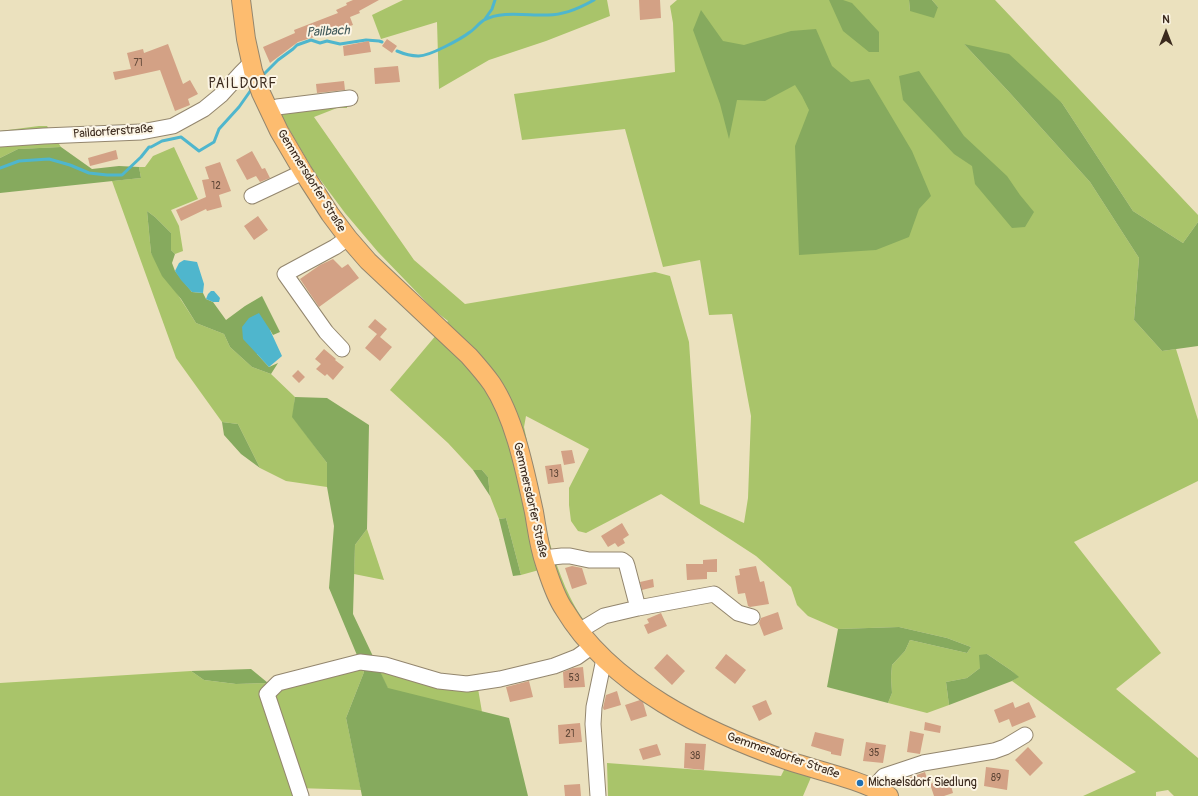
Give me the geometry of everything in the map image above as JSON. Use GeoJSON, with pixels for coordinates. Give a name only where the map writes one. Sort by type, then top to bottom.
{"type":"FeatureCollection","features":[{"type":"Feature","properties":{"kind":"main road","name":"Gemmersdorfer Straße"},"geometry":{"type":"LineString","coordinates":[[241,0],[243,22],[251,63],[268,110],[303,172],[330,214],[368,261],[469,356],[482,370],[492,385],[508,415],[523,462],[543,558],[549,576],[563,608],[579,631],[598,653],[623,676],[661,702],[710,729],[790,761],[832,773],[881,792]]}},
{"type":"Feature","properties":{"kind":"street","name":"Paildorferstraße"},"geometry":{"type":"LineString","coordinates":[[0,139],[141,132],[173,126],[204,110],[221,95],[251,63]]}},
{"type":"Feature","properties":{"kind":"street"},"geometry":{"type":"LineString","coordinates":[[268,110],[277,107],[350,98]]}},
{"type":"Feature","properties":{"kind":"street"},"geometry":{"type":"LineString","coordinates":[[252,196],[303,172]]}},
{"type":"Feature","properties":{"kind":"street"},"geometry":{"type":"LineString","coordinates":[[342,349],[326,332],[285,274],[335,247],[348,238]]}},
{"type":"Feature","properties":{"kind":"street"},"geometry":{"type":"LineString","coordinates":[[543,558],[570,556],[589,560],[622,560],[628,566],[638,608]]}},
{"type":"Feature","properties":{"kind":"street"},"geometry":{"type":"LineString","coordinates":[[579,631],[604,616],[714,594],[738,613],[752,617]]}},
{"type":"Feature","properties":{"kind":"street"},"geometry":{"type":"LineString","coordinates":[[301,796],[267,694],[278,682],[360,662],[385,665],[439,681],[467,684],[500,679],[554,666],[577,657],[598,653],[593,724],[598,796]]}},
{"type":"Feature","properties":{"kind":"street"},"geometry":{"type":"LineString","coordinates":[[881,792],[884,776],[922,763],[994,751],[1005,747],[1025,735]]}},
{"type":"Feature","properties":{"kind":"green space"},"geometry":{"type":"Polygon","coordinates":[[[403,0],[607,0],[610,16],[546,41],[489,60],[439,89],[437,22],[381,39],[372,15],[403,0]]]}},
{"type":"Feature","properties":{"kind":"green space"},"geometry":{"type":"Polygon","coordinates":[[[677,0],[909,0],[910,11],[938,7],[932,0],[995,0],[1198,215],[1198,222],[1183,243],[1133,211],[1062,103],[964,44],[1090,182],[1139,258],[1134,320],[1162,351],[1176,349],[1198,420],[1198,481],[1074,542],[1161,653],[1116,689],[1198,758],[1198,796],[1174,796],[1168,790],[1156,792],[1156,796],[1083,796],[1136,772],[1012,681],[1018,677],[1012,671],[987,654],[980,668],[967,678],[946,682],[949,705],[927,713],[888,703],[892,693],[892,665],[905,651],[910,640],[967,653],[971,647],[947,638],[899,627],[838,629],[808,616],[797,605],[791,587],[756,556],[661,494],[586,533],[578,531],[571,521],[569,488],[589,449],[526,416],[524,427],[537,492],[554,556],[572,602],[593,633],[579,644],[570,635],[539,570],[521,575],[506,518],[499,519],[490,496],[488,477],[482,470],[473,470],[448,443],[390,390],[448,321],[435,311],[378,252],[345,213],[313,170],[278,110],[347,101],[347,108],[337,108],[314,117],[414,260],[465,304],[655,272],[670,276],[689,342],[700,504],[744,523],[748,498],[751,416],[732,314],[709,315],[700,260],[663,267],[625,129],[522,140],[514,94],[675,72],[673,23],[670,6],[677,0]]]}},
{"type":"Feature","properties":{"kind":"green space"},"geometry":{"type":"Polygon","coordinates":[[[829,0],[843,0],[852,3],[879,32],[879,52],[869,52],[843,31],[829,0]]]}},
{"type":"Feature","properties":{"kind":"green space"},"geometry":{"type":"Polygon","coordinates":[[[909,0],[932,0],[938,7],[934,18],[910,11],[909,0]]]}},
{"type":"Feature","properties":{"kind":"green space"},"geometry":{"type":"Polygon","coordinates":[[[701,10],[723,41],[744,45],[791,31],[816,29],[832,66],[851,82],[869,79],[912,151],[931,196],[919,209],[909,237],[876,250],[799,255],[795,146],[809,110],[795,85],[765,101],[737,100],[729,139],[720,104],[693,30],[701,10]]]}},
{"type":"Feature","properties":{"kind":"green space"},"geometry":{"type":"Polygon","coordinates":[[[964,44],[1009,54],[1062,103],[1133,211],[1183,243],[1198,222],[1198,346],[1162,351],[1134,320],[1139,258],[1090,182],[964,44]]]}},
{"type":"Feature","properties":{"kind":"green space"},"geometry":{"type":"Polygon","coordinates":[[[919,71],[964,136],[1007,176],[1034,212],[1025,227],[1012,228],[975,184],[972,166],[954,154],[903,100],[899,76],[919,71]]]}},
{"type":"Feature","properties":{"kind":"green space"},"geometry":{"type":"Polygon","coordinates":[[[47,126],[61,147],[18,149],[0,158],[0,131],[47,126]]]}},
{"type":"Feature","properties":{"kind":"green space"},"geometry":{"type":"Polygon","coordinates":[[[61,147],[92,169],[119,166],[139,167],[141,178],[0,193],[0,158],[18,149],[61,147]]]}},
{"type":"Feature","properties":{"kind":"green space"},"geometry":{"type":"Polygon","coordinates":[[[174,147],[198,199],[171,210],[179,226],[183,251],[175,254],[171,250],[171,233],[147,211],[151,253],[196,323],[224,334],[230,347],[252,367],[271,374],[295,397],[293,417],[327,463],[327,487],[286,481],[260,468],[238,424],[222,422],[176,358],[112,181],[141,178],[139,167],[145,167],[153,156],[174,147]]]}},
{"type":"Feature","properties":{"kind":"green space"},"geometry":{"type":"Polygon","coordinates":[[[147,211],[171,233],[171,250],[175,254],[172,263],[175,271],[192,292],[203,293],[206,299],[213,302],[226,320],[262,296],[280,332],[273,335],[270,330],[257,354],[269,367],[278,363],[271,374],[252,367],[230,347],[224,334],[196,323],[181,299],[162,276],[151,253],[147,211]]]}},
{"type":"Feature","properties":{"kind":"green space"},"geometry":{"type":"Polygon","coordinates":[[[295,397],[327,398],[369,425],[367,529],[355,545],[353,614],[388,688],[509,718],[528,796],[362,796],[346,718],[364,672],[329,588],[334,526],[327,487],[327,463],[292,417],[295,397]]]}},
{"type":"Feature","properties":{"kind":"green space"},"geometry":{"type":"Polygon","coordinates":[[[222,422],[238,424],[260,468],[241,454],[224,435],[222,422]]]}},
{"type":"Feature","properties":{"kind":"green space"},"geometry":{"type":"Polygon","coordinates":[[[473,470],[482,470],[488,477],[490,496],[473,470]]]}},
{"type":"Feature","properties":{"kind":"green space"},"geometry":{"type":"Polygon","coordinates":[[[506,518],[521,575],[513,576],[499,519],[506,518]]]}},
{"type":"Feature","properties":{"kind":"green space"},"geometry":{"type":"Polygon","coordinates":[[[367,529],[384,580],[354,574],[355,545],[367,529]]]}},
{"type":"Feature","properties":{"kind":"green space"},"geometry":{"type":"Polygon","coordinates":[[[899,627],[947,638],[971,647],[967,653],[910,640],[905,651],[892,665],[892,693],[888,703],[827,687],[838,629],[899,627]]]}},
{"type":"Feature","properties":{"kind":"green space"},"geometry":{"type":"Polygon","coordinates":[[[987,654],[1019,677],[949,705],[946,682],[967,678],[980,668],[979,655],[987,654]]]}},
{"type":"Feature","properties":{"kind":"green space"},"geometry":{"type":"Polygon","coordinates":[[[374,659],[441,675],[476,677],[482,712],[388,689],[374,659]]]}},
{"type":"Feature","properties":{"kind":"green space"},"geometry":{"type":"Polygon","coordinates":[[[358,660],[364,672],[346,718],[361,790],[297,788],[294,796],[0,796],[0,683],[191,671],[204,680],[236,684],[268,683],[358,660]]]}},
{"type":"Feature","properties":{"kind":"green space"},"geometry":{"type":"Polygon","coordinates":[[[251,669],[268,683],[236,684],[204,680],[191,671],[251,669]]]}},
{"type":"Feature","properties":{"kind":"green space"},"geometry":{"type":"Polygon","coordinates":[[[607,763],[781,776],[785,768],[812,775],[803,796],[608,796],[607,763]]]}},
{"type":"Feature","properties":{"kind":"water"},"geometry":{"type":"Polygon","coordinates":[[[184,260],[197,262],[204,284],[203,293],[192,292],[175,271],[179,263],[184,260]]]}},
{"type":"Feature","properties":{"kind":"water"},"geometry":{"type":"Polygon","coordinates":[[[211,291],[214,291],[220,298],[219,302],[213,302],[206,299],[211,291]]]}},
{"type":"Feature","properties":{"kind":"water"},"geometry":{"type":"Polygon","coordinates":[[[259,313],[270,330],[282,356],[269,367],[243,339],[242,327],[249,318],[259,313]]]}},
{"type":"Feature","properties":{"kind":"building"},"geometry":{"type":"Polygon","coordinates":[[[353,0],[379,0],[359,11],[360,13],[350,17],[353,25],[298,42],[270,63],[263,47],[295,33],[294,30],[338,13],[336,10],[347,5],[346,3],[353,0]]]}},
{"type":"Feature","properties":{"kind":"building"},"geometry":{"type":"Polygon","coordinates":[[[639,0],[660,0],[661,18],[640,20],[639,0]]]}},
{"type":"Feature","properties":{"kind":"building"},"geometry":{"type":"Polygon","coordinates":[[[387,39],[397,46],[392,53],[382,46],[387,39]]]}},
{"type":"Feature","properties":{"kind":"building"},"geometry":{"type":"Polygon","coordinates":[[[369,41],[371,52],[344,56],[343,46],[369,41]]]}},
{"type":"Feature","properties":{"kind":"building"},"geometry":{"type":"Polygon","coordinates":[[[168,44],[183,84],[190,80],[198,94],[188,99],[190,105],[175,111],[160,70],[115,80],[113,72],[131,69],[127,53],[143,49],[144,53],[168,44]]]}},
{"type":"Feature","properties":{"kind":"building"},"geometry":{"type":"Polygon","coordinates":[[[398,66],[400,82],[375,84],[374,68],[398,66]]]}},
{"type":"Feature","properties":{"kind":"building"},"geometry":{"type":"Polygon","coordinates":[[[344,81],[345,90],[317,93],[316,84],[344,81]]]}},
{"type":"Feature","properties":{"kind":"building"},"geometry":{"type":"Polygon","coordinates":[[[116,150],[118,159],[90,166],[88,158],[116,150]]]}},
{"type":"Feature","properties":{"kind":"building"},"geometry":{"type":"Polygon","coordinates":[[[252,151],[262,169],[265,168],[270,178],[260,182],[256,176],[247,180],[236,160],[252,151]]]}},
{"type":"Feature","properties":{"kind":"building"},"geometry":{"type":"Polygon","coordinates":[[[220,162],[231,191],[219,195],[222,207],[207,211],[206,209],[181,221],[176,210],[206,197],[202,180],[209,179],[205,167],[220,162]]]}},
{"type":"Feature","properties":{"kind":"building"},"geometry":{"type":"Polygon","coordinates":[[[258,216],[268,230],[254,240],[244,226],[258,216]]]}},
{"type":"Feature","properties":{"kind":"building"},"geometry":{"type":"Polygon","coordinates":[[[333,259],[342,268],[348,264],[359,278],[319,307],[300,279],[320,265],[333,259]]]}},
{"type":"Feature","properties":{"kind":"building"},"geometry":{"type":"Polygon","coordinates":[[[375,319],[387,329],[380,337],[392,347],[380,361],[365,348],[377,334],[368,327],[375,319]]]}},
{"type":"Feature","properties":{"kind":"building"},"geometry":{"type":"Polygon","coordinates":[[[324,349],[344,367],[333,380],[327,374],[325,376],[316,369],[321,364],[315,359],[324,349]]]}},
{"type":"Feature","properties":{"kind":"building"},"geometry":{"type":"Polygon","coordinates":[[[298,370],[305,377],[299,383],[292,376],[298,370]]]}},
{"type":"Feature","properties":{"kind":"building"},"geometry":{"type":"Polygon","coordinates":[[[572,450],[575,463],[564,465],[561,451],[572,450]]]}},
{"type":"Feature","properties":{"kind":"building"},"geometry":{"type":"Polygon","coordinates":[[[561,464],[564,482],[548,484],[545,466],[561,464]]]}},
{"type":"Feature","properties":{"kind":"building"},"geometry":{"type":"Polygon","coordinates":[[[622,523],[629,535],[623,539],[625,543],[618,547],[615,543],[608,547],[601,536],[622,523]]]}},
{"type":"Feature","properties":{"kind":"building"},"geometry":{"type":"Polygon","coordinates":[[[717,559],[717,572],[707,572],[707,579],[687,580],[686,564],[703,564],[703,560],[717,559]]]}},
{"type":"Feature","properties":{"kind":"building"},"geometry":{"type":"Polygon","coordinates":[[[572,566],[582,568],[587,584],[572,589],[565,568],[572,566]]]}},
{"type":"Feature","properties":{"kind":"building"},"geometry":{"type":"Polygon","coordinates":[[[756,566],[760,582],[764,581],[769,604],[750,607],[748,606],[745,593],[738,594],[735,576],[740,575],[739,569],[756,566]]]}},
{"type":"Feature","properties":{"kind":"building"},"geometry":{"type":"Polygon","coordinates":[[[653,579],[654,587],[642,590],[640,582],[653,579]]]}},
{"type":"Feature","properties":{"kind":"building"},"geometry":{"type":"Polygon","coordinates":[[[778,612],[783,629],[764,636],[759,623],[761,618],[778,612]]]}},
{"type":"Feature","properties":{"kind":"building"},"geometry":{"type":"Polygon","coordinates":[[[661,613],[667,626],[648,634],[644,625],[649,623],[647,619],[661,613]]]}},
{"type":"Feature","properties":{"kind":"building"},"geometry":{"type":"Polygon","coordinates":[[[667,654],[685,671],[672,685],[654,668],[667,654]]]}},
{"type":"Feature","properties":{"kind":"building"},"geometry":{"type":"Polygon","coordinates":[[[726,654],[746,670],[735,684],[715,668],[726,654]]]}},
{"type":"Feature","properties":{"kind":"building"},"geometry":{"type":"Polygon","coordinates":[[[583,667],[585,687],[564,688],[563,672],[573,668],[583,667]]]}},
{"type":"Feature","properties":{"kind":"building"},"geometry":{"type":"Polygon","coordinates":[[[529,681],[533,697],[510,702],[506,687],[529,681]]]}},
{"type":"Feature","properties":{"kind":"building"},"geometry":{"type":"Polygon","coordinates":[[[617,691],[621,705],[604,710],[603,708],[606,695],[617,691]]]}},
{"type":"Feature","properties":{"kind":"building"},"geometry":{"type":"Polygon","coordinates":[[[640,700],[643,702],[647,716],[631,721],[625,705],[640,700]]]}},
{"type":"Feature","properties":{"kind":"building"},"geometry":{"type":"Polygon","coordinates":[[[766,700],[772,714],[759,721],[752,706],[766,700]]]}},
{"type":"Feature","properties":{"kind":"building"},"geometry":{"type":"Polygon","coordinates":[[[1013,702],[1015,708],[1029,702],[1036,717],[1012,727],[1009,719],[999,723],[994,710],[1013,702]]]}},
{"type":"Feature","properties":{"kind":"building"},"geometry":{"type":"Polygon","coordinates":[[[925,722],[941,726],[940,733],[924,730],[925,722]]]}},
{"type":"Feature","properties":{"kind":"building"},"geometry":{"type":"Polygon","coordinates":[[[580,723],[582,742],[559,744],[558,725],[580,723]]]}},
{"type":"Feature","properties":{"kind":"building"},"geometry":{"type":"Polygon","coordinates":[[[910,731],[924,734],[920,754],[907,752],[910,731]]]}},
{"type":"Feature","properties":{"kind":"building"},"geometry":{"type":"Polygon","coordinates":[[[815,732],[844,739],[841,756],[831,754],[831,752],[811,746],[815,732]]]}},
{"type":"Feature","properties":{"kind":"building"},"geometry":{"type":"Polygon","coordinates":[[[866,742],[886,745],[883,763],[863,761],[866,742]]]}},
{"type":"Feature","properties":{"kind":"building"},"geometry":{"type":"Polygon","coordinates":[[[685,743],[706,744],[704,770],[684,768],[685,743]]]}},
{"type":"Feature","properties":{"kind":"building"},"geometry":{"type":"Polygon","coordinates":[[[657,744],[661,755],[643,760],[639,749],[657,744]]]}},
{"type":"Feature","properties":{"kind":"building"},"geometry":{"type":"Polygon","coordinates":[[[1028,747],[1043,763],[1030,776],[1015,760],[1028,747]]]}},
{"type":"Feature","properties":{"kind":"building"},"geometry":{"type":"Polygon","coordinates":[[[986,767],[1009,770],[1007,790],[984,786],[986,767]]]}},
{"type":"Feature","properties":{"kind":"building"},"geometry":{"type":"Polygon","coordinates":[[[925,772],[928,782],[911,787],[908,778],[925,772]]]}},
{"type":"Feature","properties":{"kind":"building"},"geometry":{"type":"Polygon","coordinates":[[[949,778],[953,793],[944,796],[934,796],[930,784],[949,778]]]}},
{"type":"Feature","properties":{"kind":"building"},"geometry":{"type":"Polygon","coordinates":[[[580,784],[581,796],[565,796],[564,785],[580,784]]]}},
{"type":"Feature","properties":{"kind":"waterway"},"geometry":{"type":"LineString","coordinates":[[485,19],[492,9],[495,0]]}},
{"type":"Feature","properties":{"kind":"waterway","name":"Pailbach"},"geometry":{"type":"LineString","coordinates":[[397,51],[410,55],[423,56],[459,39],[472,31],[482,21],[491,17],[507,14],[554,15],[578,8],[594,0]]}},
{"type":"Feature","properties":{"kind":"waterway","name":"Pailbach"},"geometry":{"type":"LineString","coordinates":[[262,76],[278,60],[297,45],[311,40],[320,43],[327,41],[340,44],[366,40],[382,42]]}},
{"type":"Feature","properties":{"kind":"waterway","name":"Pailbach"},"geometry":{"type":"LineString","coordinates":[[0,168],[19,161],[49,159],[70,165],[89,173],[122,175],[149,147],[162,141],[181,137],[199,151],[214,142],[219,129],[239,107],[251,90]]}},
{"type":"Feature","properties":{"kind":"place","name":"Michaelsdorf Siedlung"},"geometry":{"type":"Point","coordinates":[860,783]}},
{"type":"Feature","properties":{"kind":"district","name":"PAILDORF"},"geometry":{"type":"Point","coordinates":[243,84]}}]}
